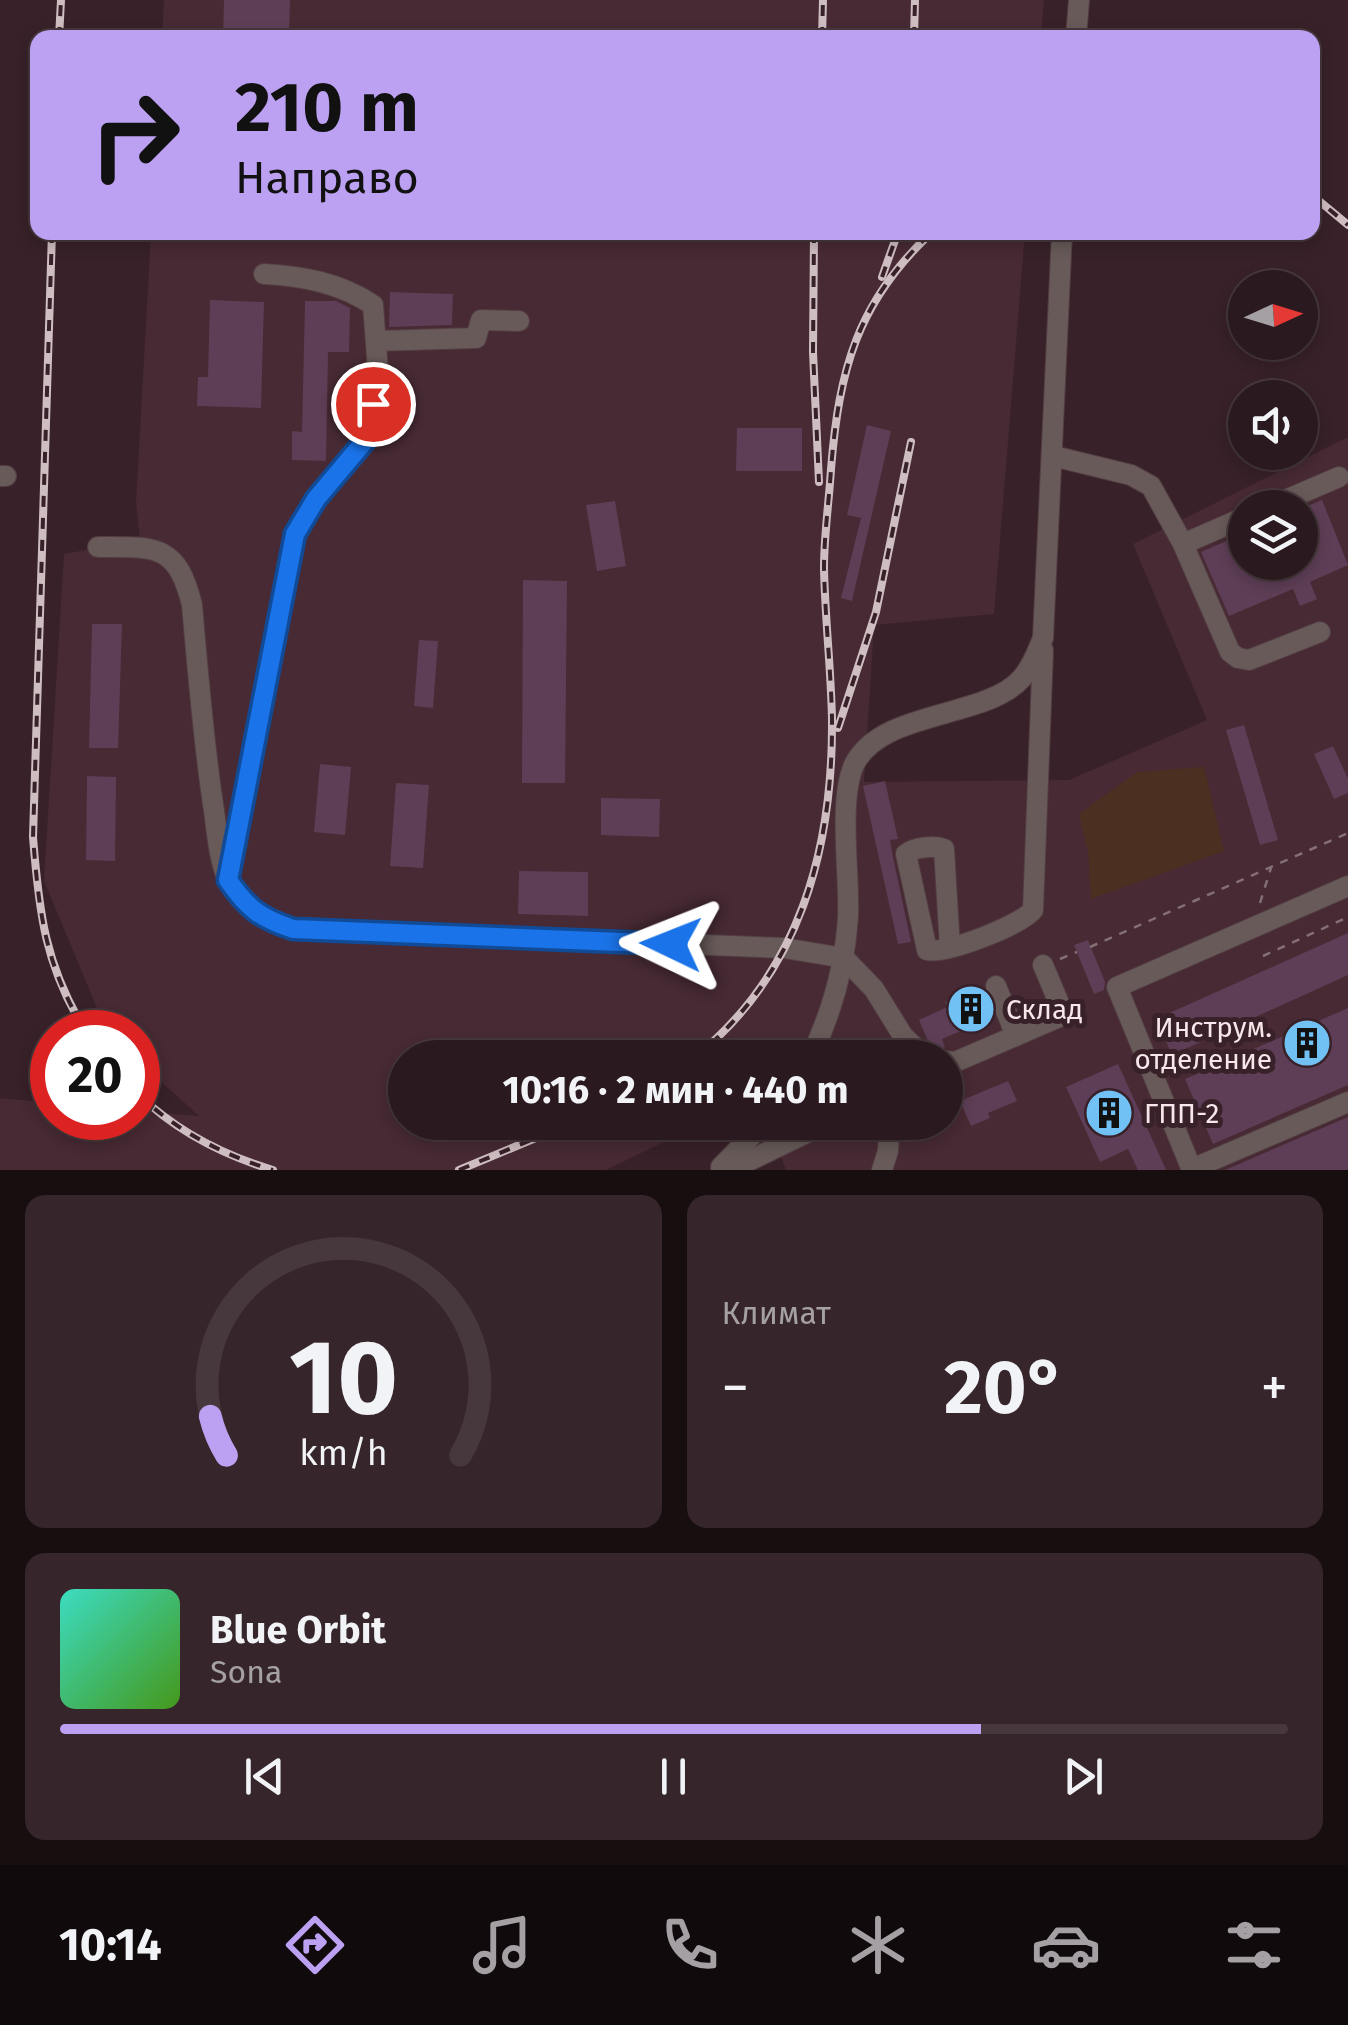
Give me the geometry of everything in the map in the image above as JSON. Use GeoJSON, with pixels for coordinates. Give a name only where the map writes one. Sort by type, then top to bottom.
{"type":"FeatureCollection","features":[{"type":"Feature","properties":{"kind":"street"},"geometry":{"type":"LineString","coordinates":[[1077,30],[1080,0]]}},
{"type":"Feature","properties":{"kind":"street"},"geometry":{"type":"LineString","coordinates":[[950,948],[944,850],[911,850],[906,854],[927,950],[950,948],[1021,920],[1028,916],[1035,902],[1062,240]]}},
{"type":"Feature","properties":{"kind":"street"},"geometry":{"type":"LineString","coordinates":[[228,880],[295,534],[316,499],[368,437],[378,370],[374,305],[356,293],[300,276],[264,274]]}},
{"type":"Feature","properties":{"kind":"street"},"geometry":{"type":"LineString","coordinates":[[376,340],[476,338],[481,320],[520,320]]}},
{"type":"Feature","properties":{"kind":"street"},"geometry":{"type":"LineString","coordinates":[[1053,456],[1131,475],[1151,486],[1183,544],[1230,652],[1238,658],[1265,656],[1320,632]]}},
{"type":"Feature","properties":{"kind":"street"},"geometry":{"type":"LineString","coordinates":[[1309,490],[1339,477]]}},
{"type":"Feature","properties":{"kind":"street"},"geometry":{"type":"LineString","coordinates":[[1183,544],[1228,524]]}},
{"type":"Feature","properties":{"kind":"street"},"geometry":{"type":"LineString","coordinates":[[98,548],[143,547],[164,552],[177,564],[186,582],[220,852],[228,880],[242,901],[264,919],[293,929],[784,948],[844,958],[874,990],[907,1040]]}},
{"type":"Feature","properties":{"kind":"street"},"geometry":{"type":"LineString","coordinates":[[819,1040],[844,958],[848,917],[848,790],[854,766],[866,748],[886,734],[994,695],[1019,682],[1043,638]]}},
{"type":"Feature","properties":{"kind":"street"},"geometry":{"type":"LineString","coordinates":[[1348,886],[1118,988],[1192,1170],[1348,1102]]}},
{"type":"Feature","properties":{"kind":"street"},"geometry":{"type":"LineString","coordinates":[[963,1057],[1064,1015],[1043,965]]}},
{"type":"Feature","properties":{"kind":"street"},"geometry":{"type":"LineString","coordinates":[[996,986],[1016,1036]]}},
{"type":"Feature","properties":{"kind":"street"},"geometry":{"type":"LineString","coordinates":[[718,1170],[748,1140]]}},
{"type":"Feature","properties":{"kind":"street"},"geometry":{"type":"LineString","coordinates":[[730,1170],[792,1140]]}},
{"type":"Feature","properties":{"kind":"street"},"geometry":{"type":"LineString","coordinates":[[882,1170],[889,1140]]}},
{"type":"Feature","properties":{"kind":"path"},"geometry":{"type":"LineString","coordinates":[[1090,946],[1348,833]]}},
{"type":"Feature","properties":{"kind":"path"},"geometry":{"type":"LineString","coordinates":[[1252,928],[1271,867]]}},
{"type":"Feature","properties":{"kind":"path"},"geometry":{"type":"LineString","coordinates":[[1263,956],[1348,917]]}},
{"type":"Feature","properties":{"kind":"shaded area"},"geometry":{"type":"Polygon","coordinates":[[[164,0],[1044,0],[1042,30],[162,30],[164,0]]]}},
{"type":"Feature","properties":{"kind":"shaded area"},"geometry":{"type":"Polygon","coordinates":[[[151,240],[1024,240],[994,614],[874,625],[864,782],[1069,780],[1207,720],[1133,544],[1228,497],[1228,580],[1318,580],[1318,490],[1242,490],[1282,470],[1318,470],[1318,452],[1348,437],[1348,1170],[786,1170],[774,1140],[963,1140],[963,1040],[388,1040],[388,1140],[668,1140],[606,1170],[0,1170],[0,1098],[30,1101],[30,1140],[160,1140],[160,1113],[199,1116],[160,1081],[160,1010],[98,1010],[44,881],[64,554],[140,540],[136,503],[151,240]]]}},
{"type":"Feature","properties":{"kind":"shaded area"},"geometry":{"type":"Polygon","coordinates":[[[1204,767],[1224,851],[1091,899],[1088,852],[1079,814],[1137,772],[1204,767]]]}},
{"type":"Feature","properties":{"kind":"building"},"geometry":{"type":"Polygon","coordinates":[[[224,0],[290,0],[289,30],[223,30],[224,0]]]}},
{"type":"Feature","properties":{"kind":"building"},"geometry":{"type":"Polygon","coordinates":[[[390,292],[453,294],[452,325],[389,327],[390,292]]]}},
{"type":"Feature","properties":{"kind":"building"},"geometry":{"type":"Polygon","coordinates":[[[210,300],[264,302],[261,408],[197,406],[198,377],[208,377],[210,300]]]}},
{"type":"Feature","properties":{"kind":"building"},"geometry":{"type":"Polygon","coordinates":[[[305,301],[336,301],[350,308],[349,352],[328,352],[326,461],[292,460],[292,431],[302,432],[305,301]]]}},
{"type":"Feature","properties":{"kind":"building"},"geometry":{"type":"Polygon","coordinates":[[[867,425],[891,431],[852,601],[841,598],[861,518],[847,515],[867,425]]]}},
{"type":"Feature","properties":{"kind":"building"},"geometry":{"type":"Polygon","coordinates":[[[737,428],[802,428],[802,471],[736,471],[737,428]]]}},
{"type":"Feature","properties":{"kind":"building"},"geometry":{"type":"Polygon","coordinates":[[[1322,500],[1348,565],[1318,578],[1318,502],[1322,500]]]}},
{"type":"Feature","properties":{"kind":"building"},"geometry":{"type":"Polygon","coordinates":[[[615,501],[626,566],[597,571],[586,505],[615,501]]]}},
{"type":"Feature","properties":{"kind":"building"},"geometry":{"type":"Polygon","coordinates":[[[1228,540],[1228,580],[1314,580],[1310,582],[1317,599],[1300,606],[1293,589],[1229,616],[1201,552],[1228,540]]]}},
{"type":"Feature","properties":{"kind":"building"},"geometry":{"type":"Polygon","coordinates":[[[523,580],[567,581],[565,783],[522,783],[523,580]]]}},
{"type":"Feature","properties":{"kind":"building"},"geometry":{"type":"Polygon","coordinates":[[[92,624],[122,624],[118,748],[89,748],[92,624]]]}},
{"type":"Feature","properties":{"kind":"building"},"geometry":{"type":"Polygon","coordinates":[[[419,640],[438,641],[433,708],[414,706],[419,640]]]}},
{"type":"Feature","properties":{"kind":"building"},"geometry":{"type":"Polygon","coordinates":[[[1244,725],[1278,840],[1260,845],[1226,730],[1244,725]]]}},
{"type":"Feature","properties":{"kind":"building"},"geometry":{"type":"Polygon","coordinates":[[[1333,746],[1348,779],[1348,793],[1334,799],[1314,754],[1333,746]]]}},
{"type":"Feature","properties":{"kind":"building"},"geometry":{"type":"Polygon","coordinates":[[[320,764],[351,767],[345,835],[314,832],[320,764]]]}},
{"type":"Feature","properties":{"kind":"building"},"geometry":{"type":"Polygon","coordinates":[[[87,776],[116,777],[115,861],[86,860],[87,776]]]}},
{"type":"Feature","properties":{"kind":"building"},"geometry":{"type":"Polygon","coordinates":[[[885,781],[898,839],[890,840],[911,942],[898,944],[863,786],[885,781]]]}},
{"type":"Feature","properties":{"kind":"building"},"geometry":{"type":"Polygon","coordinates":[[[396,783],[429,785],[423,868],[390,866],[396,783]]]}},
{"type":"Feature","properties":{"kind":"building"},"geometry":{"type":"Polygon","coordinates":[[[601,798],[660,799],[659,837],[601,835],[601,798]]]}},
{"type":"Feature","properties":{"kind":"building"},"geometry":{"type":"Polygon","coordinates":[[[519,871],[588,872],[588,916],[518,914],[519,871]]]}},
{"type":"Feature","properties":{"kind":"building"},"geometry":{"type":"Polygon","coordinates":[[[1348,933],[1348,975],[1172,1055],[1156,1019],[1348,933]]]}},
{"type":"Feature","properties":{"kind":"building"},"geometry":{"type":"Polygon","coordinates":[[[1088,940],[1105,982],[1104,990],[1094,994],[1074,945],[1088,940]]]}},
{"type":"Feature","properties":{"kind":"building","name":"Склад"},"geometry":{"type":"Polygon","coordinates":[[[983,987],[994,1017],[942,1040],[928,1040],[919,1020],[947,1007],[945,1002],[983,987]]]}},
{"type":"Feature","properties":{"kind":"building","name":"Инструм. отделение"},"geometry":{"type":"Polygon","coordinates":[[[1348,1008],[1348,1085],[1213,1144],[1185,1079],[1348,1008]]]}},
{"type":"Feature","properties":{"kind":"building","name":"ГПП-2"},"geometry":{"type":"Polygon","coordinates":[[[1118,1064],[1166,1170],[1138,1170],[1128,1149],[1100,1162],[1066,1087],[1118,1064]]]}},
{"type":"Feature","properties":{"kind":"building"},"geometry":{"type":"Polygon","coordinates":[[[1008,1081],[1017,1101],[988,1113],[990,1118],[971,1126],[963,1100],[1008,1081]]]}},
{"type":"Feature","properties":{"kind":"building"},"geometry":{"type":"Polygon","coordinates":[[[1348,1117],[1348,1170],[1225,1170],[1348,1117]]]}},
{"type":"Feature","properties":{"kind":"railway"},"geometry":{"type":"LineString","coordinates":[[59,30],[61,0]]}},
{"type":"Feature","properties":{"kind":"railway"},"geometry":{"type":"LineString","coordinates":[[822,30],[823,0]]}},
{"type":"Feature","properties":{"kind":"railway"},"geometry":{"type":"LineString","coordinates":[[914,30],[915,0]]}},
{"type":"Feature","properties":{"kind":"railway"},"geometry":{"type":"LineString","coordinates":[[1320,202],[1348,225]]}},
{"type":"Feature","properties":{"kind":"railway"},"geometry":{"type":"LineString","coordinates":[[52,240],[33,837],[46,938],[73,1010]]}},
{"type":"Feature","properties":{"kind":"railway"},"geometry":{"type":"LineString","coordinates":[[814,240],[813,352],[819,482]]}},
{"type":"Feature","properties":{"kind":"railway"},"geometry":{"type":"LineString","coordinates":[[882,277],[895,240]]}},
{"type":"Feature","properties":{"kind":"railway"},"geometry":{"type":"LineString","coordinates":[[713,1040],[760,988],[785,948],[817,861],[831,768],[824,556],[840,400],[856,340],[869,312],[906,258],[924,240]]}},
{"type":"Feature","properties":{"kind":"railway"},"geometry":{"type":"LineString","coordinates":[[838,728],[876,612],[911,442]]}},
{"type":"Feature","properties":{"kind":"railway"},"geometry":{"type":"LineString","coordinates":[[160,1112],[201,1140],[273,1170]]}},
{"type":"Feature","properties":{"kind":"railway"},"geometry":{"type":"LineString","coordinates":[[459,1170],[531,1140]]}},
{"type":"Feature","properties":{"kind":"place","name":"Склад"},"geometry":{"type":"Point","coordinates":[971,1009]}},
{"type":"Feature","properties":{"kind":"place","name":"Инструм. отделение"},"geometry":{"type":"Point","coordinates":[1307,1043]}},
{"type":"Feature","properties":{"kind":"place","name":"ГПП-2"},"geometry":{"type":"Point","coordinates":[1109,1113]}},
{"type":"Feature","properties":{"kind":"route"},"geometry":{"type":"LineString","coordinates":[[373,404],[368,437],[316,499],[295,534],[228,880],[242,901],[264,919],[293,929],[671,944]]}}]}
